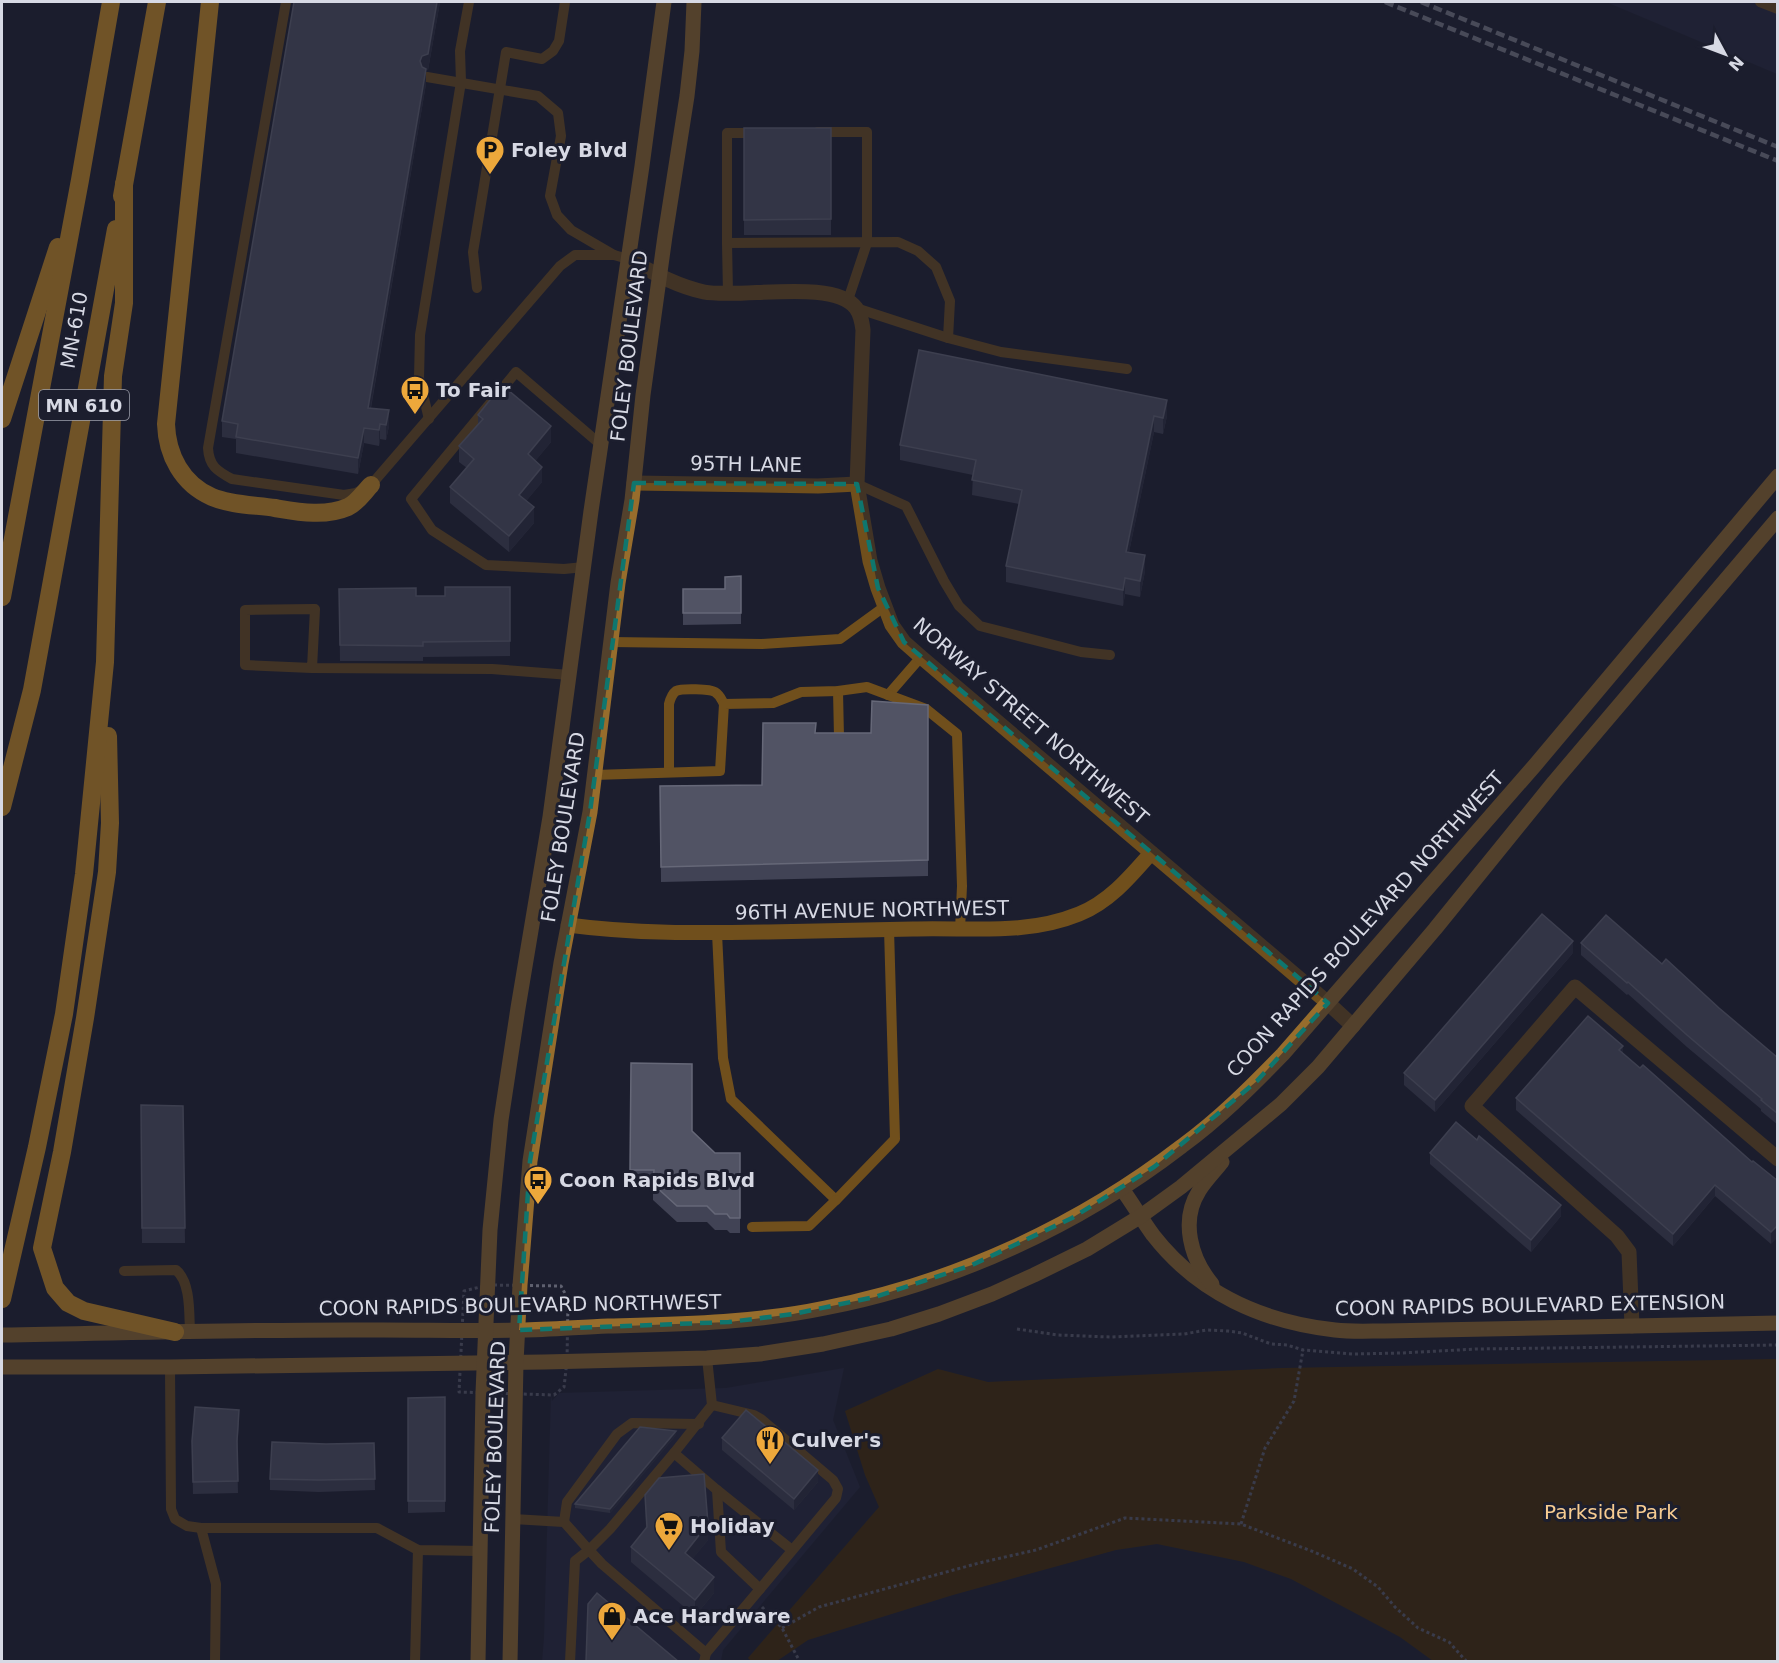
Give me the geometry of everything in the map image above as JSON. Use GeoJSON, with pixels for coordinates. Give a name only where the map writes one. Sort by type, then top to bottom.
{"type":"FeatureCollection","features":[{"type":"Feature","properties":{"kind":"highway","name":"MN-610"},"geometry":{"type":"LineString","coordinates":[[2,597],[111,2]]}},
{"type":"Feature","properties":{"kind":"highway","name":"MN-610"},"geometry":{"type":"LineString","coordinates":[[2,807],[32,690],[157,2]]}},
{"type":"Feature","properties":{"kind":"highway"},"geometry":{"type":"LineString","coordinates":[[210,2],[166,424],[166,438],[172,457],[180,472],[212,497],[306,513],[335,512],[351,506],[371,485]]}},
{"type":"Feature","properties":{"kind":"highway"},"geometry":{"type":"LineString","coordinates":[[2,419],[80,180]]}},
{"type":"Feature","properties":{"kind":"highway"},"geometry":{"type":"LineString","coordinates":[[124,184],[124,303],[114,376],[105,662],[110,823],[107,873],[62,1152],[42,1248],[56,1288],[68,1303],[84,1311],[183,1332]]}},
{"type":"Feature","properties":{"kind":"highway"},"geometry":{"type":"LineString","coordinates":[[2,1299],[37,1147],[64,1014],[84,874],[105,662]]}},
{"type":"Feature","properties":{"kind":"main road","name":"FOLEY BOULEVARD"},"geometry":{"type":"LineString","coordinates":[[478,1662],[484,1363],[490,1230],[501,1120],[550,817],[570,675],[600,444],[621,257],[664,2]]}},
{"type":"Feature","properties":{"kind":"main road","name":"FOLEY BOULEVARD"},"geometry":{"type":"LineString","coordinates":[[510,1662],[516,1362],[530,1161],[561,963],[590,812],[664,236],[687,96],[694,2]]}},
{"type":"Feature","properties":{"kind":"main road","name":"COON RAPIDS BOULEVARD NORTHWEST"},"geometry":{"type":"LineString","coordinates":[[2,1335],[519,1330],[729,1322],[793,1314],[875,1297],[926,1282],[1012,1248],[1072,1218],[1122,1189],[1185,1145],[1283,1054],[1536,764],[1778,477]]}},
{"type":"Feature","properties":{"kind":"main road"},"geometry":{"type":"LineString","coordinates":[[2,1367],[484,1363],[707,1358],[760,1354],[823,1344],[891,1329],[992,1294],[1045,1270],[1087,1249],[1141,1216],[1181,1187],[1281,1104],[1318,1067],[1778,518]]}},
{"type":"Feature","properties":{"kind":"main road"},"geometry":{"type":"LineString","coordinates":[[1224,1297],[1204,1274],[1195,1256],[1189,1237],[1192,1206],[1199,1191],[1259,1122]]}},
{"type":"Feature","properties":{"kind":"main road","name":"COON RAPIDS BOULEVARD EXTENSION"},"geometry":{"type":"LineString","coordinates":[[1122,1189],[1153,1234],[1180,1264],[1202,1283],[1224,1297],[1265,1316],[1293,1324],[1336,1330],[1385,1331],[1778,1323]]}},
{"type":"Feature","properties":{"kind":"street"},"geometry":{"type":"LineString","coordinates":[[621,257],[660,277],[706,292],[826,292],[852,304]]}},
{"type":"Feature","properties":{"kind":"street","name":"NORWAY STREET NORTHWEST"},"geometry":{"type":"LineString","coordinates":[[852,304],[862,318],[863,330],[857,484],[870,561],[892,625],[904,642],[921,657],[1353,1026]]}},
{"type":"Feature","properties":{"kind":"street","name":"95TH LANE"},"geometry":{"type":"LineString","coordinates":[[634,483],[818,486],[857,484]]}},
{"type":"Feature","properties":{"kind":"street","name":"96TH AVENUE NORTHWEST"},"geometry":{"type":"LineString","coordinates":[[568,925],[631,932],[717,933],[1030,928],[1081,914],[1105,900],[1151,853]]}},
{"type":"Feature","properties":{"kind":"street"},"geometry":{"type":"LineString","coordinates":[[1632,1326],[1629,1252],[1617,1236],[1472,1106],[1575,987],[1778,1159]]}},
{"type":"Feature","properties":{"kind":"lane"},"geometry":{"type":"LineString","coordinates":[[286,2],[210,436],[209,459],[219,472],[232,479],[344,495],[356,493],[371,485],[560,266],[575,255],[621,257]]}},
{"type":"Feature","properties":{"kind":"lane"},"geometry":{"type":"LineString","coordinates":[[429,419],[419,378],[420,335],[461,82],[460,51],[469,2]]}},
{"type":"Feature","properties":{"kind":"lane"},"geometry":{"type":"LineString","coordinates":[[477,288],[473,252],[506,52],[542,59],[553,51],[559,41],[565,2]]}},
{"type":"Feature","properties":{"kind":"lane"},"geometry":{"type":"LineString","coordinates":[[1760,2],[1778,9]]}},
{"type":"Feature","properties":{"kind":"lane"},"geometry":{"type":"LineString","coordinates":[[427,77],[538,96],[558,113],[561,136],[550,196],[557,215],[571,230],[621,257]]}},
{"type":"Feature","properties":{"kind":"lane"},"geometry":{"type":"LineString","coordinates":[[809,132],[867,132],[867,243],[852,304],[948,338],[1001,352],[1127,369]]}},
{"type":"Feature","properties":{"kind":"lane"},"geometry":{"type":"LineString","coordinates":[[728,292],[727,133],[774,133]]}},
{"type":"Feature","properties":{"kind":"lane"},"geometry":{"type":"LineString","coordinates":[[728,243],[898,242],[918,251],[936,267],[950,301],[948,338]]}},
{"type":"Feature","properties":{"kind":"lane"},"geometry":{"type":"LineString","coordinates":[[584,567],[564,569],[486,565],[432,530],[411,499],[516,372],[600,444]]}},
{"type":"Feature","properties":{"kind":"lane"},"geometry":{"type":"LineString","coordinates":[[857,484],[906,506],[959,606],[980,626],[1081,652],[1110,655]]}},
{"type":"Feature","properties":{"kind":"lane"},"geometry":{"type":"LineString","coordinates":[[611,642],[762,644],[840,639],[884,607]]}},
{"type":"Feature","properties":{"kind":"lane"},"geometry":{"type":"LineString","coordinates":[[312,668],[315,609],[245,610],[245,665],[312,668],[492,669],[570,675]]}},
{"type":"Feature","properties":{"kind":"lane"},"geometry":{"type":"LineString","coordinates":[[888,695],[921,657]]}},
{"type":"Feature","properties":{"kind":"lane"},"geometry":{"type":"LineString","coordinates":[[724,704],[773,703],[801,692],[838,692],[867,687],[926,709],[957,734],[962,886],[960,930]]}},
{"type":"Feature","properties":{"kind":"lane"},"geometry":{"type":"LineString","coordinates":[[594,775],[720,771],[724,704],[713,690],[684,689],[677,691],[671,697],[669,704],[669,772]]}},
{"type":"Feature","properties":{"kind":"lane"},"geometry":{"type":"LineString","coordinates":[[838,692],[839,737]]}},
{"type":"Feature","properties":{"kind":"lane"},"geometry":{"type":"LineString","coordinates":[[752,1227],[809,1226],[895,1139],[890,929]]}},
{"type":"Feature","properties":{"kind":"lane"},"geometry":{"type":"LineString","coordinates":[[717,933],[723,1058],[731,1099],[837,1200]]}},
{"type":"Feature","properties":{"kind":"lane"},"geometry":{"type":"LineString","coordinates":[[124,1271],[176,1270],[180,1274],[186,1283],[183,1332]]}},
{"type":"Feature","properties":{"kind":"lane"},"geometry":{"type":"LineString","coordinates":[[570,1662],[575,1561],[610,1529],[699,1424],[712,1405],[707,1358]]}},
{"type":"Feature","properties":{"kind":"lane"},"geometry":{"type":"LineString","coordinates":[[170,1367],[171,1509],[175,1519],[188,1526],[201,1528],[376,1528],[418,1550],[480,1551]]}},
{"type":"Feature","properties":{"kind":"lane"},"geometry":{"type":"LineString","coordinates":[[513,1519],[564,1522],[602,1564],[705,1657],[836,1498],[838,1489],[833,1480],[761,1419],[754,1415],[712,1405]]}},
{"type":"Feature","properties":{"kind":"lane"},"geometry":{"type":"LineString","coordinates":[[564,1522],[567,1502],[617,1434],[632,1423],[699,1424]]}},
{"type":"Feature","properties":{"kind":"lane"},"geometry":{"type":"LineString","coordinates":[[674,1454],[792,1550]]}},
{"type":"Feature","properties":{"kind":"lane"},"geometry":{"type":"LineString","coordinates":[[717,1490],[721,1552],[760,1589]]}},
{"type":"Feature","properties":{"kind":"lane"},"geometry":{"type":"LineString","coordinates":[[201,1528],[216,1584],[215,1662]]}},
{"type":"Feature","properties":{"kind":"lane"},"geometry":{"type":"LineString","coordinates":[[415,1662],[418,1550]]}},
{"type":"Feature","properties":{"kind":"path"},"geometry":{"type":"LineString","coordinates":[[1241,1524],[1265,1448],[1294,1401],[1303,1350]]}},
{"type":"Feature","properties":{"kind":"path"},"geometry":{"type":"LineString","coordinates":[[782,1628],[819,1607],[957,1568],[1036,1550],[1125,1518],[1241,1524],[1314,1552],[1353,1569],[1378,1587],[1418,1628],[1449,1642],[1467,1662]]}},
{"type":"Feature","properties":{"kind":"path"},"geometry":{"type":"LineString","coordinates":[[752,1598],[782,1628],[800,1662]]}},
{"type":"Feature","properties":{"kind":"highlighted area"},"geometry":{"type":"Polygon","coordinates":[[[634,483],[857,484],[878,588],[904,642],[1328,1003],[1257,1081],[1154,1167],[1072,1218],[972,1265],[875,1297],[793,1314],[729,1322],[519,1330],[530,1161],[590,812],[634,483]]]}},
{"type":"Feature","properties":{"kind":"shaded area"},"geometry":{"type":"Polygon","coordinates":[[[1606,2],[1777,2],[1777,74],[1606,2]]]}},
{"type":"Feature","properties":{"kind":"shaded area"},"geometry":{"type":"Polygon","coordinates":[[[844,1368],[833,1420],[860,1487],[723,1650],[721,1661],[542,1662],[551,1395],[552,1401],[559,1393],[726,1388],[844,1368]]]}},
{"type":"Feature","properties":{"kind":"green space","name":"Parkside Park"},"geometry":{"type":"Polygon","coordinates":[[[1777,1359],[1777,1661],[1433,1661],[1400,1637],[1291,1579],[1244,1562],[1157,1544],[1116,1550],[953,1595],[808,1640],[777,1661],[751,1661],[748,1658],[879,1507],[865,1475],[845,1411],[938,1369],[988,1382],[1283,1368],[1777,1359]]]}},
{"type":"Feature","properties":{"kind":"building"},"geometry":{"type":"Polygon","coordinates":[[[294,2],[437,2],[428,54],[422,56],[420,61],[422,67],[426,69],[368,408],[389,410],[386,425],[380,424],[379,430],[364,428],[358,458],[236,437],[238,424],[222,421],[294,2]]]}},
{"type":"Feature","properties":{"kind":"building"},"geometry":{"type":"Polygon","coordinates":[[[744,128],[831,128],[831,219],[744,220],[744,128]]]}},
{"type":"Feature","properties":{"kind":"building"},"geometry":{"type":"Polygon","coordinates":[[[919,350],[1167,400],[1163,418],[1154,416],[1126,552],[1145,555],[1140,581],[1125,578],[1123,590],[1006,566],[1022,490],[972,480],[976,460],[900,445],[919,350]]]}},
{"type":"Feature","properties":{"kind":"building"},"geometry":{"type":"Polygon","coordinates":[[[502,385],[551,426],[528,454],[542,467],[519,495],[534,507],[509,536],[450,487],[474,459],[459,446],[483,419],[478,415],[502,385]]]}},
{"type":"Feature","properties":{"kind":"building"},"geometry":{"type":"Polygon","coordinates":[[[741,576],[741,613],[683,613],[683,589],[725,589],[725,577],[741,576]]]}},
{"type":"Feature","properties":{"kind":"building"},"geometry":{"type":"Polygon","coordinates":[[[445,587],[510,587],[510,641],[423,642],[423,646],[340,645],[339,589],[416,588],[416,596],[445,596],[445,587]]]}},
{"type":"Feature","properties":{"kind":"building"},"geometry":{"type":"Polygon","coordinates":[[[872,701],[928,705],[928,860],[661,867],[660,786],[762,785],[763,723],[816,723],[815,733],[871,733],[872,701]]]}},
{"type":"Feature","properties":{"kind":"building"},"geometry":{"type":"Polygon","coordinates":[[[1542,914],[1573,941],[1435,1100],[1404,1073],[1542,914]]]}},
{"type":"Feature","properties":{"kind":"building"},"geometry":{"type":"Polygon","coordinates":[[[1606,915],[1662,964],[1666,959],[1778,1058],[1778,1114],[1581,943],[1606,915]]]}},
{"type":"Feature","properties":{"kind":"building"},"geometry":{"type":"Polygon","coordinates":[[[1588,1016],[1623,1046],[1619,1050],[1640,1068],[1643,1065],[1752,1162],[1778,1181],[1778,1225],[1771,1232],[1715,1185],[1673,1234],[1516,1098],[1588,1016]]]}},
{"type":"Feature","properties":{"kind":"building"},"geometry":{"type":"Polygon","coordinates":[[[631,1063],[692,1064],[692,1131],[715,1153],[740,1153],[740,1218],[730,1218],[727,1214],[715,1214],[707,1206],[677,1206],[653,1184],[654,1170],[630,1170],[631,1063]]]}},
{"type":"Feature","properties":{"kind":"building"},"geometry":{"type":"Polygon","coordinates":[[[141,1105],[183,1106],[185,1228],[142,1228],[141,1105]]]}},
{"type":"Feature","properties":{"kind":"building"},"geometry":{"type":"Polygon","coordinates":[[[1456,1122],[1477,1140],[1479,1136],[1561,1205],[1531,1240],[1430,1153],[1456,1122]]]}},
{"type":"Feature","properties":{"kind":"building"},"geometry":{"type":"Polygon","coordinates":[[[445,1397],[445,1501],[408,1501],[408,1398],[445,1397]]]}},
{"type":"Feature","properties":{"kind":"building"},"geometry":{"type":"Polygon","coordinates":[[[195,1407],[239,1410],[238,1481],[193,1482],[192,1441],[195,1407]]]}},
{"type":"Feature","properties":{"kind":"building","name":"Culver's"},"geometry":{"type":"Polygon","coordinates":[[[746,1410],[818,1470],[794,1499],[722,1438],[746,1410]]]}},
{"type":"Feature","properties":{"kind":"building"},"geometry":{"type":"Polygon","coordinates":[[[640,1427],[676,1431],[610,1509],[575,1504],[640,1427]]]}},
{"type":"Feature","properties":{"kind":"building"},"geometry":{"type":"Polygon","coordinates":[[[272,1442],[374,1443],[375,1479],[270,1479],[272,1442]]]}},
{"type":"Feature","properties":{"kind":"building","name":"Holiday"},"geometry":{"type":"Polygon","coordinates":[[[704,1474],[708,1524],[685,1553],[714,1577],[695,1600],[631,1547],[647,1527],[645,1495],[659,1478],[704,1474]]]}},
{"type":"Feature","properties":{"kind":"building","name":"Ace Hardware"},"geometry":{"type":"Polygon","coordinates":[[[597,1593],[679,1662],[586,1662],[588,1604],[597,1593]]]}},
{"type":"Feature","properties":{"kind":"railway"},"geometry":{"type":"LineString","coordinates":[[1385,2],[1778,161]]}},
{"type":"Feature","properties":{"kind":"railway"},"geometry":{"type":"LineString","coordinates":[[1421,2],[1778,147]]}},
{"type":"Feature","properties":{"kind":"place","name":"Foley Blvd"},"geometry":{"type":"Point","coordinates":[490,176]}},
{"type":"Feature","properties":{"kind":"place","name":"To Fair"},"geometry":{"type":"Point","coordinates":[415,416]}},
{"type":"Feature","properties":{"kind":"place","name":"Coon Rapids Blvd"},"geometry":{"type":"Point","coordinates":[538,1206]}},
{"type":"Feature","properties":{"kind":"place","name":"Culver's"},"geometry":{"type":"Point","coordinates":[770,1466]}},
{"type":"Feature","properties":{"kind":"place","name":"Holiday"},"geometry":{"type":"Point","coordinates":[669,1552]}},
{"type":"Feature","properties":{"kind":"place","name":"Ace Hardware"},"geometry":{"type":"Point","coordinates":[612,1642]}}]}
